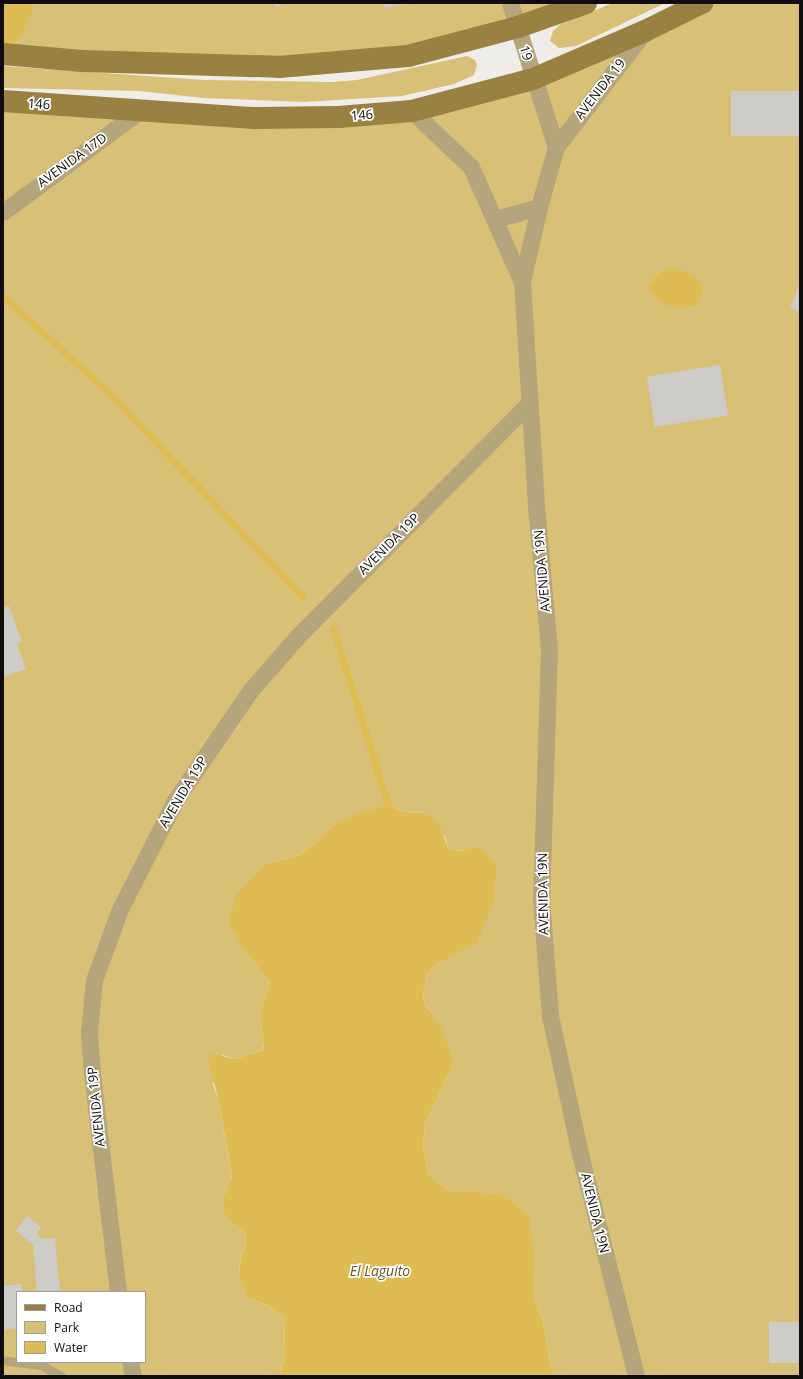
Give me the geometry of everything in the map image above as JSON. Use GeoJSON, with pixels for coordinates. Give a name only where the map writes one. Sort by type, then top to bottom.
{"type":"FeatureCollection","features":[{"type":"Feature","properties":{"kind":"main road"},"geometry":{"type":"LineString","coordinates":[[3,54],[82,61],[279,67],[408,56],[518,27],[586,3]]}},
{"type":"Feature","properties":{"kind":"main road","name":"146"},"geometry":{"type":"LineString","coordinates":[[3,101],[81,107],[142,109],[254,118],[339,117],[412,111],[534,80],[645,31],[702,3]]}},
{"type":"Feature","properties":{"kind":"street"},"geometry":{"type":"LineString","coordinates":[[510,3],[518,27]]}},
{"type":"Feature","properties":{"kind":"street","name":"19"},"geometry":{"type":"LineString","coordinates":[[518,27],[534,80]]}},
{"type":"Feature","properties":{"kind":"street","name":"AVENIDA 19"},"geometry":{"type":"LineString","coordinates":[[529,403],[522,282],[539,207],[556,147],[645,31]]}},
{"type":"Feature","properties":{"kind":"street"},"geometry":{"type":"LineString","coordinates":[[534,80],[556,147]]}},
{"type":"Feature","properties":{"kind":"street","name":"AVENIDA 17D"},"geometry":{"type":"LineString","coordinates":[[3,212],[142,109]]}},
{"type":"Feature","properties":{"kind":"street","name":"AVENIDA 19"},"geometry":{"type":"LineString","coordinates":[[412,111],[471,167],[522,282]]}},
{"type":"Feature","properties":{"kind":"street"},"geometry":{"type":"LineString","coordinates":[[495,219],[539,207]]}},
{"type":"Feature","properties":{"kind":"street","name":"AVENIDA 19P"},"geometry":{"type":"LineString","coordinates":[[118,1291],[92,1073],[89,1032],[94,980],[120,909],[176,799],[250,691],[297,637],[529,403]]}},
{"type":"Feature","properties":{"kind":"street","name":"AVENIDA 19N"},"geometry":{"type":"LineString","coordinates":[[529,403],[549,648],[541,899],[550,1016],[580,1154],[636,1376]]}},
{"type":"Feature","properties":{"kind":"street"},"geometry":{"type":"LineString","coordinates":[[130,1363],[133,1376]]}},
{"type":"Feature","properties":{"kind":"lane"},"geometry":{"type":"LineString","coordinates":[[7,1361],[16,1362]]}},
{"type":"Feature","properties":{"kind":"lane"},"geometry":{"type":"LineString","coordinates":[[24,1363],[41,1365],[61,1376]]}},
{"type":"Feature","properties":{"kind":"green space"},"geometry":{"type":"Polygon","coordinates":[[[3,3],[586,3],[518,27],[279,67],[3,54],[3,3]]]}},
{"type":"Feature","properties":{"kind":"green space"},"geometry":{"type":"Polygon","coordinates":[[[613,3],[665,3],[576,46],[559,48],[550,41],[553,31],[561,24],[613,3]]]}},
{"type":"Feature","properties":{"kind":"green space"},"geometry":{"type":"Polygon","coordinates":[[[702,3],[800,3],[800,1376],[553,1376],[543,1322],[534,1297],[535,1261],[473,1193],[450,1191],[429,1175],[423,1147],[425,1124],[454,1063],[432,1014],[423,1001],[424,988],[428,973],[438,963],[453,954],[466,849],[459,851],[448,848],[445,837],[425,813],[405,812],[388,805],[330,827],[313,845],[297,856],[266,864],[246,953],[270,982],[260,1016],[264,1050],[234,1059],[222,1055],[213,1084],[218,1098],[232,1179],[224,1195],[235,1225],[245,1230],[246,1244],[241,1258],[239,1272],[247,1298],[267,1305],[285,1317],[284,1360],[279,1376],[3,1376],[3,101],[339,117],[533,79],[702,3]]]}},
{"type":"Feature","properties":{"kind":"green space"},"geometry":{"type":"Polygon","coordinates":[[[467,56],[475,60],[477,65],[474,75],[454,84],[402,96],[304,102],[203,98],[139,91],[3,88],[3,66],[205,80],[332,82],[357,80],[467,56]]]}},
{"type":"Feature","properties":{"kind":"water"},"geometry":{"type":"Polygon","coordinates":[[[668,268],[681,270],[698,279],[703,290],[697,306],[673,308],[655,298],[648,288],[655,277],[668,268]]]}},
{"type":"Feature","properties":{"kind":"water","name":"El Laguito"},"geometry":{"type":"Polygon","coordinates":[[[388,805],[405,812],[425,813],[439,823],[448,848],[459,851],[481,848],[496,865],[494,901],[477,943],[438,963],[428,973],[424,988],[423,1001],[442,1029],[454,1063],[425,1124],[423,1147],[429,1175],[450,1191],[501,1194],[529,1216],[535,1261],[534,1297],[543,1322],[553,1376],[279,1376],[284,1360],[285,1317],[267,1305],[247,1298],[239,1273],[241,1258],[246,1244],[245,1231],[235,1225],[224,1212],[224,1195],[232,1178],[218,1098],[208,1060],[211,1053],[234,1059],[264,1050],[260,1016],[270,982],[246,953],[229,923],[236,895],[266,864],[297,856],[313,845],[330,827],[361,812],[388,805]]]}},
{"type":"Feature","properties":{"kind":"building"},"geometry":{"type":"Polygon","coordinates":[[[272,3],[282,3],[278,8],[272,3]]]}},
{"type":"Feature","properties":{"kind":"building"},"geometry":{"type":"Polygon","coordinates":[[[384,3],[407,3],[407,4],[385,8],[384,3]]]}},
{"type":"Feature","properties":{"kind":"building"},"geometry":{"type":"Polygon","coordinates":[[[731,91],[800,91],[800,136],[731,136],[731,91]]]}},
{"type":"Feature","properties":{"kind":"building"},"geometry":{"type":"Polygon","coordinates":[[[800,284],[800,312],[790,308],[800,284]]]}},
{"type":"Feature","properties":{"kind":"building"},"geometry":{"type":"Polygon","coordinates":[[[720,365],[728,415],[655,427],[647,377],[720,365]]]}},
{"type":"Feature","properties":{"kind":"building"},"geometry":{"type":"Polygon","coordinates":[[[9,606],[22,642],[17,644],[26,669],[3,677],[3,608],[9,606]]]}},
{"type":"Feature","properties":{"kind":"building"},"geometry":{"type":"Polygon","coordinates":[[[27,1216],[41,1227],[37,1233],[41,1239],[55,1238],[60,1291],[37,1291],[33,1245],[16,1231],[27,1216]]]}},
{"type":"Feature","properties":{"kind":"building"},"geometry":{"type":"Polygon","coordinates":[[[21,1284],[22,1291],[16,1291],[16,1328],[3,1330],[3,1286],[21,1284]]]}},
{"type":"Feature","properties":{"kind":"building"},"geometry":{"type":"Polygon","coordinates":[[[769,1322],[800,1322],[800,1363],[769,1363],[769,1322]]]}},
{"type":"Feature","properties":{"kind":"waterway"},"geometry":{"type":"LineString","coordinates":[[3,26],[14,3]]}},
{"type":"Feature","properties":{"kind":"waterway"},"geometry":{"type":"LineString","coordinates":[[3,296],[112,396],[303,597]]}},
{"type":"Feature","properties":{"kind":"waterway"},"geometry":{"type":"LineString","coordinates":[[333,628],[388,805]]}}]}
